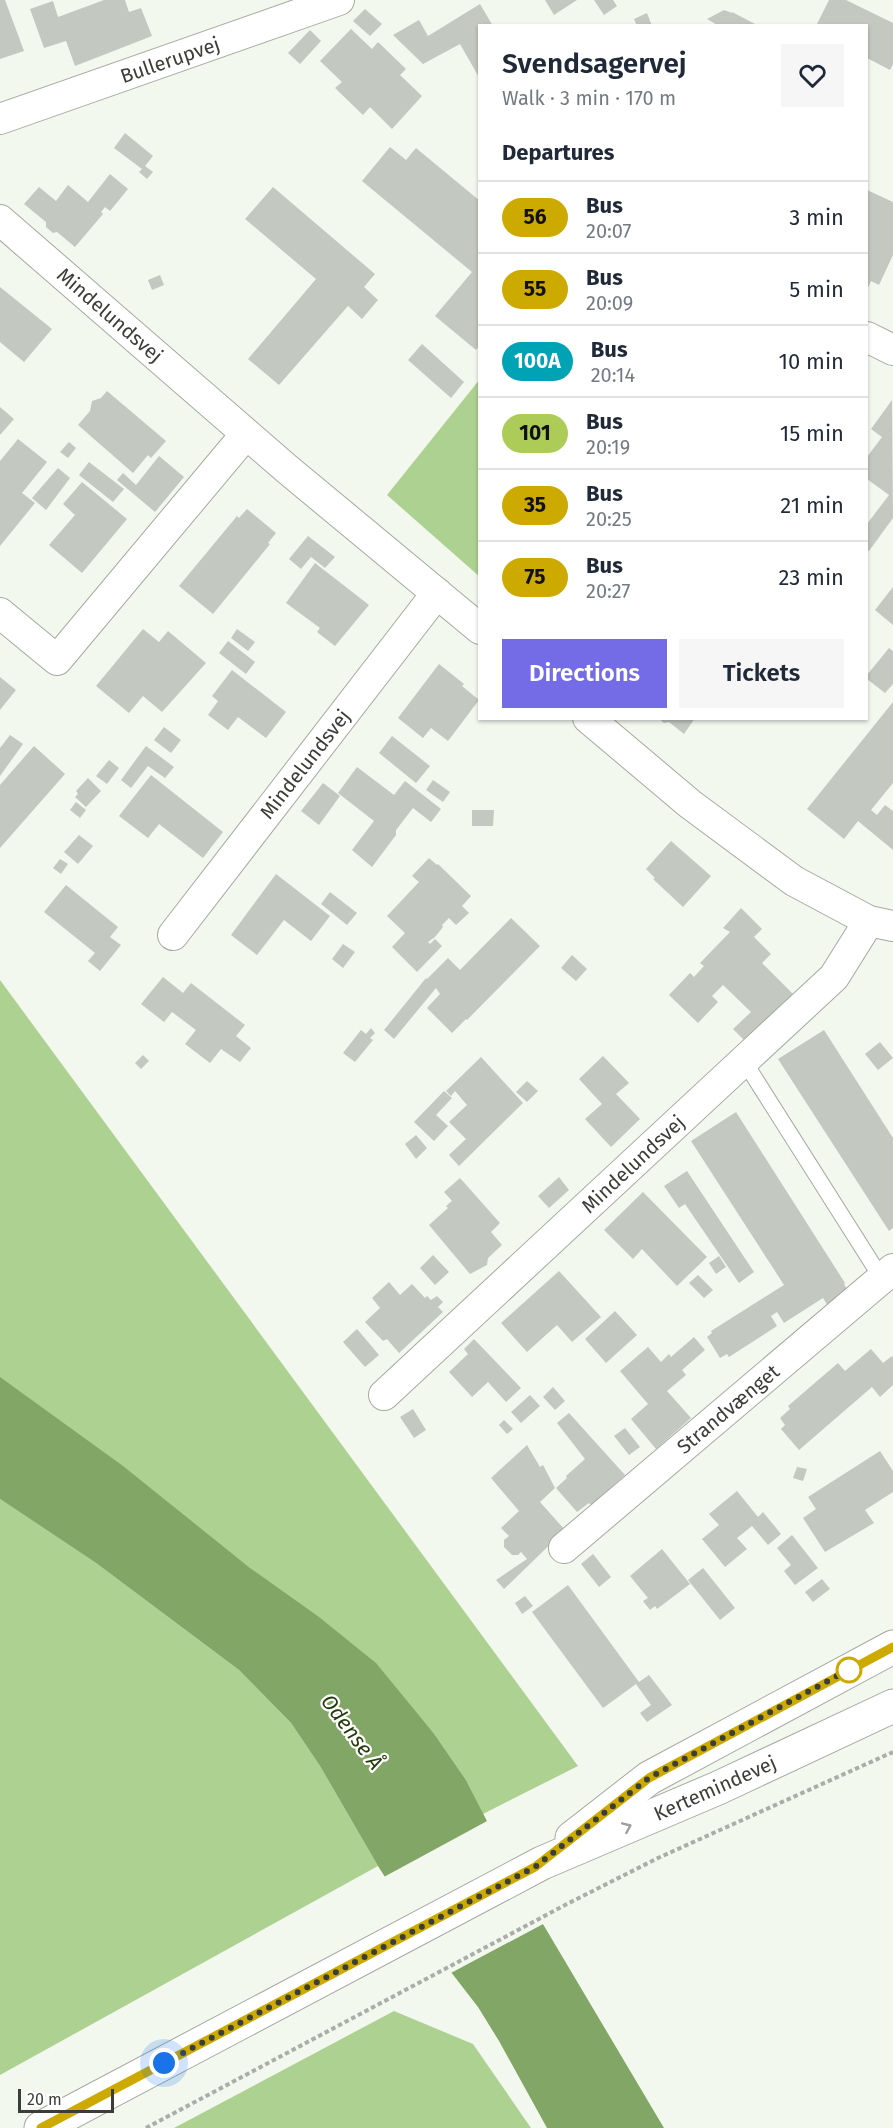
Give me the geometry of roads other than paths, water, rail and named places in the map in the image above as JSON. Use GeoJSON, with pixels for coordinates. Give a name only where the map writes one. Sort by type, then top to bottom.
{"type":"FeatureCollection","features":[{"type":"Feature","properties":{"kind":"main road","name":"Kertemindevej"},"geometry":{"type":"LineString","coordinates":[[535,1867],[649,1778],[893,1647]]}},
{"type":"Feature","properties":{"kind":"main road"},"geometry":{"type":"LineString","coordinates":[[718,1788],[893,1684]]}},
{"type":"Feature","properties":{"kind":"main road","name":"Kertemindevej"},"geometry":{"type":"LineString","coordinates":[[41,2128],[535,1867],[718,1788],[893,1706]]}},
{"type":"Feature","properties":{"kind":"street","name":"Bullerupvej"},"geometry":{"type":"LineString","coordinates":[[0,119],[339,0]]}},
{"type":"Feature","properties":{"kind":"street","name":"Mindelundsvej"},"geometry":{"type":"LineString","coordinates":[[0,220],[246,434],[478,627]]}},
{"type":"Feature","properties":{"kind":"street"},"geometry":{"type":"LineString","coordinates":[[868,338],[893,350]]}},
{"type":"Feature","properties":{"kind":"street"},"geometry":{"type":"LineString","coordinates":[[0,613],[57,660],[246,434]]}},
{"type":"Feature","properties":{"kind":"street","name":"Mindelundsvej"},"geometry":{"type":"LineString","coordinates":[[173,935],[437,593]]}},
{"type":"Feature","properties":{"kind":"street","name":"Mindelundsvej"},"geometry":{"type":"LineString","coordinates":[[384,1395],[834,977],[887,924],[794,881],[690,804],[590,720]]}},
{"type":"Feature","properties":{"kind":"street","name":"Strandvænget"},"geometry":{"type":"LineString","coordinates":[[564,1548],[887,1274]]}},
{"type":"Feature","properties":{"kind":"lane"},"geometry":{"type":"LineString","coordinates":[[744,1060],[887,1274]]}},
{"type":"Feature","properties":{"kind":"water","name":"Odense Å"},"geometry":{"type":"Polygon","coordinates":[[[0,1377],[123,1466],[250,1568],[319,1617],[376,1663],[435,1735],[466,1780],[518,1882],[664,2128],[547,2128],[478,2007],[420,1932],[378,1866],[320,1766],[291,1723],[239,1670],[96,1563],[0,1499],[0,1377]]]}}]}
